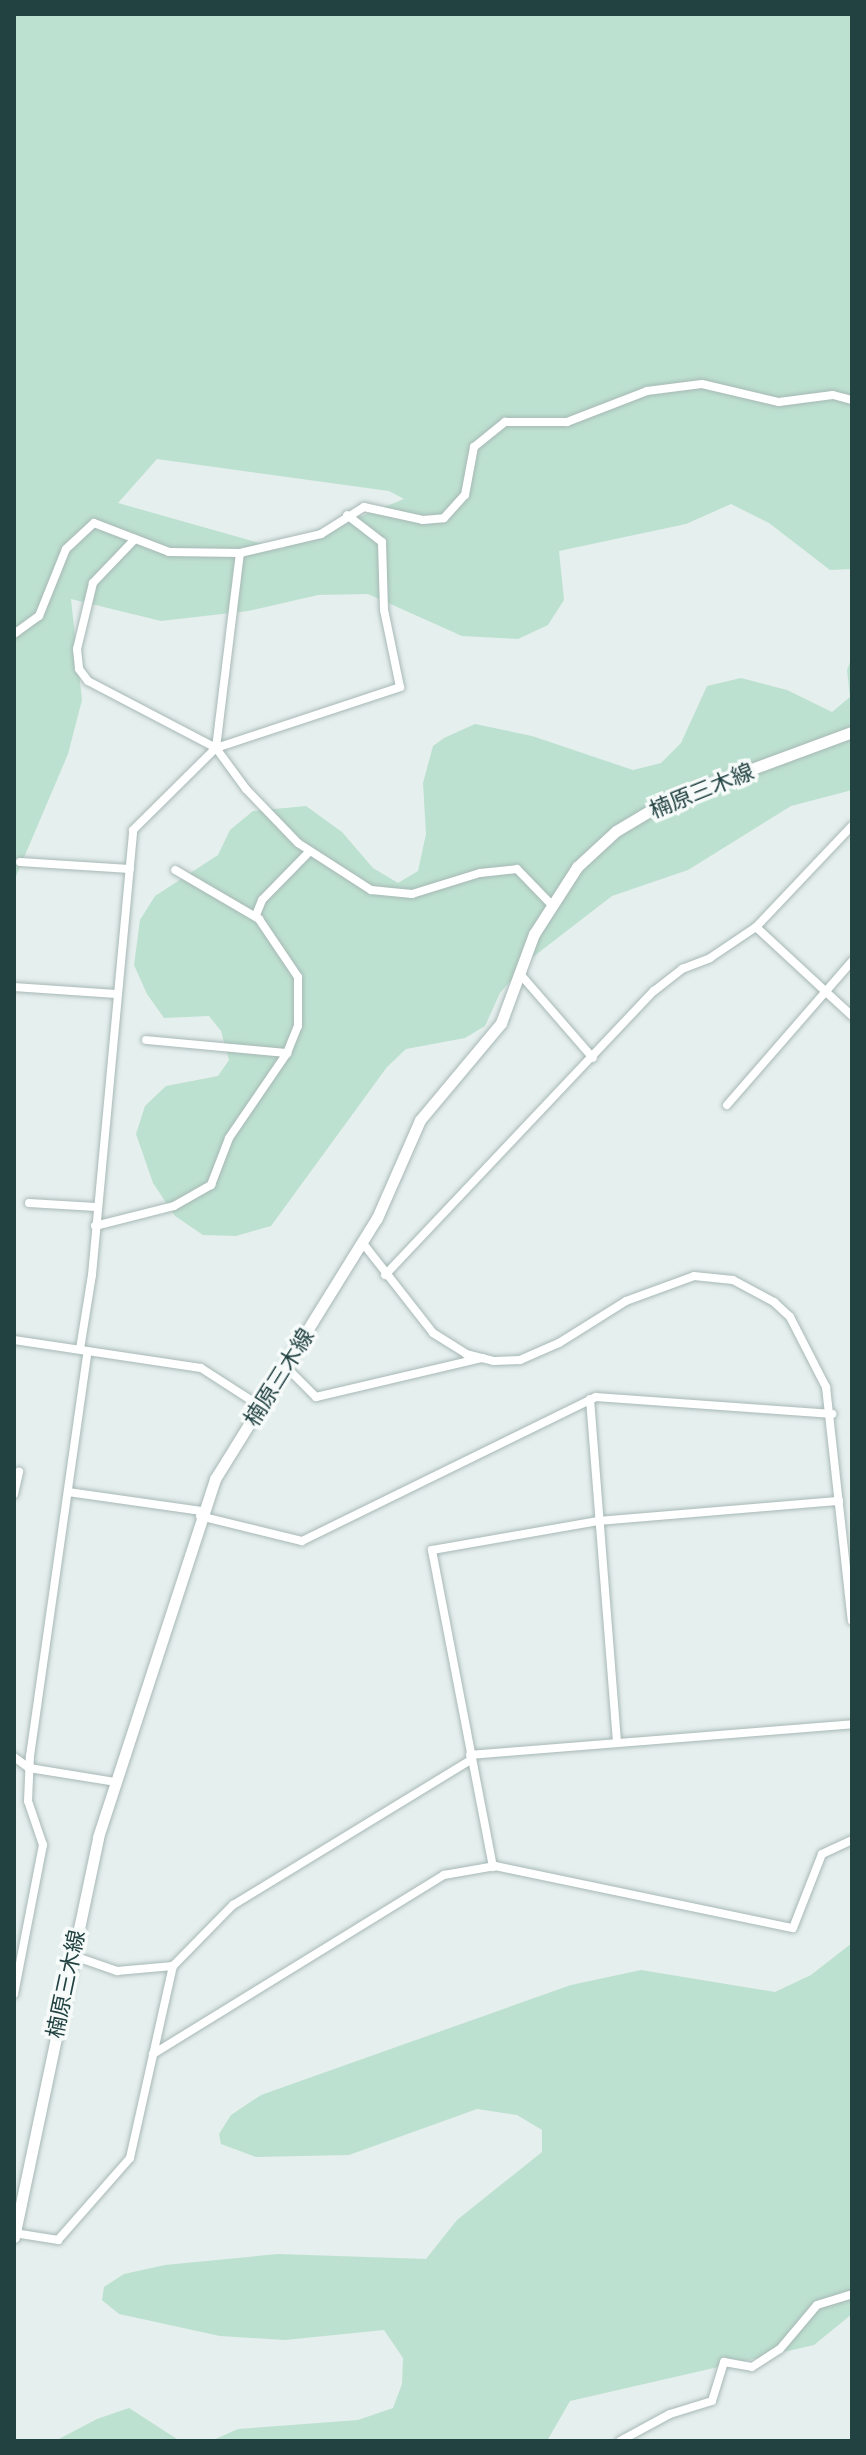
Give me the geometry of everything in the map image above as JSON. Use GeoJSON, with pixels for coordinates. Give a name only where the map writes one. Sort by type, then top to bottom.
{"type":"FeatureCollection","features":[{"type":"Feature","properties":{"kind":"main road","name":"楠原三木線"},"geometry":{"type":"LineString","coordinates":[[14,2234],[71,1955],[115,1782],[201,1513],[260,1406],[395,1184],[420,1120],[489,1042],[550,903],[595,849],[640,815],[852,732]]}},
{"type":"Feature","properties":{"kind":"street"},"geometry":{"type":"LineString","coordinates":[[14,634],[39,616],[66,549],[79,533],[94,523],[193,556],[240,553],[321,534],[364,507],[423,520],[444,518],[465,495],[474,447],[505,422],[567,422],[647,391],[702,384],[779,402],[833,395],[852,400]]}},
{"type":"Feature","properties":{"kind":"street"},"geometry":{"type":"LineString","coordinates":[[14,1994],[43,1845],[28,1801],[29,1768],[68,1492],[84,1350],[133,830],[216,748],[400,687],[384,610],[382,542],[347,515]]}},
{"type":"Feature","properties":{"kind":"street"},"geometry":{"type":"LineString","coordinates":[[135,539],[93,583],[77,649],[79,669],[109,693],[216,748],[277,824],[309,852],[371,890],[393,896],[517,869],[550,903]]}},
{"type":"Feature","properties":{"kind":"street"},"geometry":{"type":"LineString","coordinates":[[216,748],[240,553]]}},
{"type":"Feature","properties":{"kind":"street"},"geometry":{"type":"LineString","coordinates":[[385,1275],[665,981],[756,927],[852,826]]}},
{"type":"Feature","properties":{"kind":"street"},"geometry":{"type":"LineString","coordinates":[[256,915],[270,891],[309,852]]}},
{"type":"Feature","properties":{"kind":"street"},"geometry":{"type":"LineString","coordinates":[[20,862],[130,869]]}},
{"type":"Feature","properties":{"kind":"street"},"geometry":{"type":"LineString","coordinates":[[95,1226],[174,1206],[211,1185],[229,1138],[287,1053],[298,1026],[298,977],[256,915],[175,870]]}},
{"type":"Feature","properties":{"kind":"street"},"geometry":{"type":"LineString","coordinates":[[756,927],[852,1016]]}},
{"type":"Feature","properties":{"kind":"street"},"geometry":{"type":"LineString","coordinates":[[727,1105],[852,961]]}},
{"type":"Feature","properties":{"kind":"street"},"geometry":{"type":"LineString","coordinates":[[520,974],[593,1058]]}},
{"type":"Feature","properties":{"kind":"street"},"geometry":{"type":"LineString","coordinates":[[14,987],[116,994]]}},
{"type":"Feature","properties":{"kind":"street"},"geometry":{"type":"LineString","coordinates":[[146,1040],[287,1053]]}},
{"type":"Feature","properties":{"kind":"street"},"geometry":{"type":"LineString","coordinates":[[29,1203],[96,1207]]}},
{"type":"Feature","properties":{"kind":"street"},"geometry":{"type":"LineString","coordinates":[[362,1242],[433,1333],[483,1358]]}},
{"type":"Feature","properties":{"kind":"street"},"geometry":{"type":"LineString","coordinates":[[285,1366],[316,1397],[483,1358],[520,1360],[653,1288],[713,1277],[758,1290],[790,1317],[826,1387],[832,1414],[852,1621]]}},
{"type":"Feature","properties":{"kind":"street"},"geometry":{"type":"LineString","coordinates":[[14,1340],[201,1368],[260,1406]]}},
{"type":"Feature","properties":{"kind":"street"},"geometry":{"type":"LineString","coordinates":[[68,1492],[201,1513],[302,1541],[590,1399],[832,1414]]}},
{"type":"Feature","properties":{"kind":"street"},"geometry":{"type":"LineString","coordinates":[[590,1399],[617,1743]]}},
{"type":"Feature","properties":{"kind":"street"},"geometry":{"type":"LineString","coordinates":[[14,1494],[19,1472]]}},
{"type":"Feature","properties":{"kind":"street"},"geometry":{"type":"LineString","coordinates":[[493,1867],[432,1550],[599,1521],[839,1501]]}},
{"type":"Feature","properties":{"kind":"street"},"geometry":{"type":"LineString","coordinates":[[14,2234],[58,2240],[130,2158],[173,1966],[233,1905],[470,1758],[852,1724]]}},
{"type":"Feature","properties":{"kind":"street"},"geometry":{"type":"LineString","coordinates":[[14,1757],[29,1768],[115,1782]]}},
{"type":"Feature","properties":{"kind":"street"},"geometry":{"type":"LineString","coordinates":[[153,2054],[444,1875],[493,1867],[793,1928],[822,1854],[852,1840]]}},
{"type":"Feature","properties":{"kind":"street"},"geometry":{"type":"LineString","coordinates":[[71,1955],[117,1971],[173,1966]]}},
{"type":"Feature","properties":{"kind":"street"},"geometry":{"type":"LineString","coordinates":[[620,2441],[670,2414],[712,2401],[724,2362],[752,2367],[780,2349],[817,2305],[852,2294]]}},
{"type":"Feature","properties":{"kind":"green space"},"geometry":{"type":"Polygon","coordinates":[[[14,14],[852,14],[852,569],[830,570],[769,523],[731,504],[686,524],[559,551],[564,600],[548,625],[518,639],[462,636],[368,594],[318,595],[248,611],[161,621],[71,599],[82,700],[68,754],[14,881],[14,14]],[[157,459],[118,503],[281,549],[404,499],[389,491],[157,459]]]}},
{"type":"Feature","properties":{"kind":"green space"},"geometry":{"type":"Polygon","coordinates":[[[852,657],[852,790],[791,806],[688,870],[612,896],[529,960],[500,993],[485,1026],[465,1038],[406,1049],[387,1067],[271,1226],[236,1236],[203,1235],[175,1216],[153,1183],[136,1134],[145,1106],[166,1086],[218,1076],[229,1060],[221,1031],[209,1016],[164,1018],[147,994],[134,965],[140,920],[155,896],[218,855],[230,830],[253,811],[306,806],[342,832],[373,868],[398,883],[418,871],[426,834],[423,783],[433,746],[444,738],[475,724],[532,736],[633,770],[661,763],[681,743],[707,686],[741,678],[787,690],[832,712],[850,697],[847,670],[852,657]]]}},
{"type":"Feature","properties":{"kind":"green space"},"geometry":{"type":"Polygon","coordinates":[[[852,1943],[852,2314],[814,2345],[570,2401],[547,2441],[211,2441],[238,2429],[358,2420],[393,2408],[402,2384],[403,2358],[384,2330],[285,2340],[220,2336],[119,2314],[102,2300],[104,2287],[124,2274],[165,2265],[278,2254],[426,2259],[457,2220],[542,2152],[542,2130],[517,2115],[477,2109],[349,2155],[256,2157],[221,2144],[219,2134],[231,2115],[261,2095],[571,1985],[641,1970],[775,1992],[811,1975],[852,1943]]]}},
{"type":"Feature","properties":{"kind":"green space"},"geometry":{"type":"Polygon","coordinates":[[[129,2408],[180,2441],[55,2441],[97,2419],[129,2408]]]}}]}
